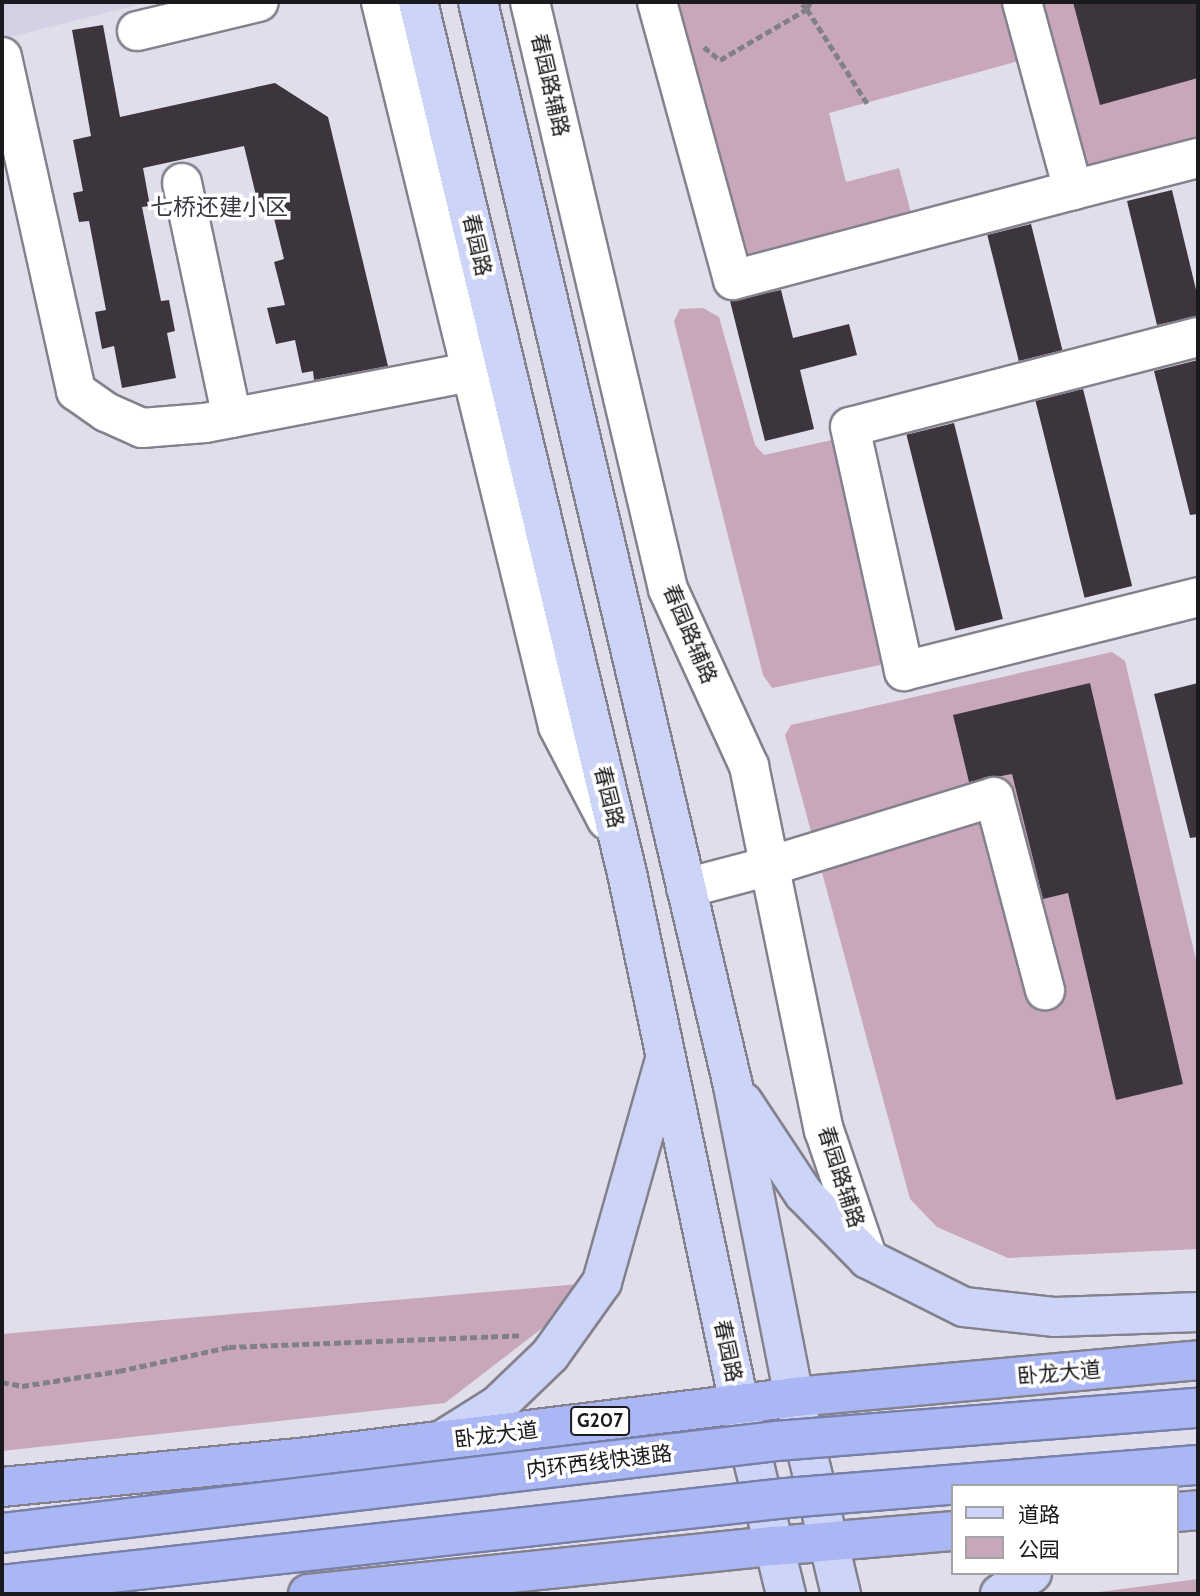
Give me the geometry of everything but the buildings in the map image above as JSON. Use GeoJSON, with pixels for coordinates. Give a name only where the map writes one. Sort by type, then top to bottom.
{"type":"FeatureCollection","features":[{"type":"Feature","properties":{"kind":"highway","name":"卧龙大道"},"geometry":{"type":"LineString","coordinates":[[2,1488],[439,1442],[794,1397],[1198,1360]]}},
{"type":"Feature","properties":{"kind":"highway","name":"内环西线快速路"},"geometry":{"type":"LineString","coordinates":[[2,1533],[776,1441],[1198,1408]]}},
{"type":"Feature","properties":{"kind":"highway"},"geometry":{"type":"LineString","coordinates":[[968,1484],[1198,1465]]}},
{"type":"Feature","properties":{"kind":"highway"},"geometry":{"type":"LineString","coordinates":[[2,1585],[786,1499],[951,1485]]}},
{"type":"Feature","properties":{"kind":"highway"},"geometry":{"type":"LineString","coordinates":[[1179,1512],[1198,1510]]}},
{"type":"Feature","properties":{"kind":"highway"},"geometry":{"type":"LineString","coordinates":[[308,1594],[774,1546],[951,1531]]}},
{"type":"Feature","properties":{"kind":"main road","name":"春园路"},"geometry":{"type":"LineString","coordinates":[[418,2],[488,368],[621,847],[739,1403],[786,1594]]}},
{"type":"Feature","properties":{"kind":"main road"},"geometry":{"type":"LineString","coordinates":[[478,2],[733,1086],[794,1397],[841,1594]]}},
{"type":"Feature","properties":{"kind":"main road"},"geometry":{"type":"LineString","coordinates":[[439,1442],[498,1405],[550,1355],[602,1282],[665,1058]]}},
{"type":"Feature","properties":{"kind":"main road"},"geometry":{"type":"LineString","coordinates":[[733,1086],[804,1194],[868,1259],[964,1307],[1055,1317],[1198,1312]]}},
{"type":"Feature","properties":{"kind":"main road"},"geometry":{"type":"LineString","coordinates":[[1000,1594],[1029,1575]]}},
{"type":"Feature","properties":{"kind":"main road"},"geometry":{"type":"LineString","coordinates":[[463,1578],[506,1594]]}},
{"type":"Feature","properties":{"kind":"street"},"geometry":{"type":"LineString","coordinates":[[137,31],[259,2]]}},
{"type":"Feature","properties":{"kind":"street"},"geometry":{"type":"LineString","coordinates":[[2,57],[76,391],[106,412],[142,428],[232,418],[488,368],[381,2]]}},
{"type":"Feature","properties":{"kind":"street","name":"春园路辅路"},"geometry":{"type":"LineString","coordinates":[[530,2],[668,589],[749,766],[824,1130],[868,1259]]}},
{"type":"Feature","properties":{"kind":"street"},"geometry":{"type":"LineString","coordinates":[[657,2],[733,280],[1198,158]]}},
{"type":"Feature","properties":{"kind":"street"},"geometry":{"type":"LineString","coordinates":[[1022,2],[1073,190]]}},
{"type":"Feature","properties":{"kind":"street"},"geometry":{"type":"LineString","coordinates":[[182,183],[232,418]]}},
{"type":"Feature","properties":{"kind":"street"},"geometry":{"type":"LineString","coordinates":[[1198,337],[850,427],[904,671],[1198,597]]}},
{"type":"Feature","properties":{"kind":"street"},"geometry":{"type":"LineString","coordinates":[[686,888],[770,866],[994,797],[1045,990]]}},
{"type":"Feature","properties":{"kind":"path"},"geometry":{"type":"LineString","coordinates":[[799,2],[807,9],[867,103]]}},
{"type":"Feature","properties":{"kind":"path"},"geometry":{"type":"LineString","coordinates":[[700,44],[720,60],[807,9],[811,2]]}},
{"type":"Feature","properties":{"kind":"path"},"geometry":{"type":"LineString","coordinates":[[2,1382],[22,1386],[119,1371],[229,1348],[565,1334]]}},
{"type":"Feature","properties":{"kind":"shaded area"},"geometry":{"type":"Polygon","coordinates":[[[2,2],[149,2],[2,39],[2,2]]]}},
{"type":"Feature","properties":{"kind":"green space"},"geometry":{"type":"Polygon","coordinates":[[[657,2],[1198,2],[1198,158],[1073,190],[1037,56],[829,113],[846,182],[899,168],[916,231],[733,280],[657,2]]]}},
{"type":"Feature","properties":{"kind":"green space"},"geometry":{"type":"Polygon","coordinates":[[[703,308],[719,317],[755,445],[764,455],[832,440],[841,449],[887,651],[880,665],[772,688],[763,675],[674,321],[680,309],[703,308]]]}},
{"type":"Feature","properties":{"kind":"green space"},"geometry":{"type":"Polygon","coordinates":[[[1112,652],[1125,661],[1198,968],[1198,1249],[1008,1258],[937,1227],[910,1199],[785,735],[791,725],[1112,652]]]}},
{"type":"Feature","properties":{"kind":"green space"},"geometry":{"type":"Polygon","coordinates":[[[602,1282],[445,1403],[2,1451],[2,1334],[602,1282]]]}},
{"type":"Feature","properties":{"kind":"green space"},"geometry":{"type":"Polygon","coordinates":[[[1198,1579],[1198,1594],[1084,1594],[1198,1579]]]}},
{"type":"Feature","properties":{"kind":"district","name":"七桥还建小区"},"geometry":{"type":"Point","coordinates":[219,207]}}]}
